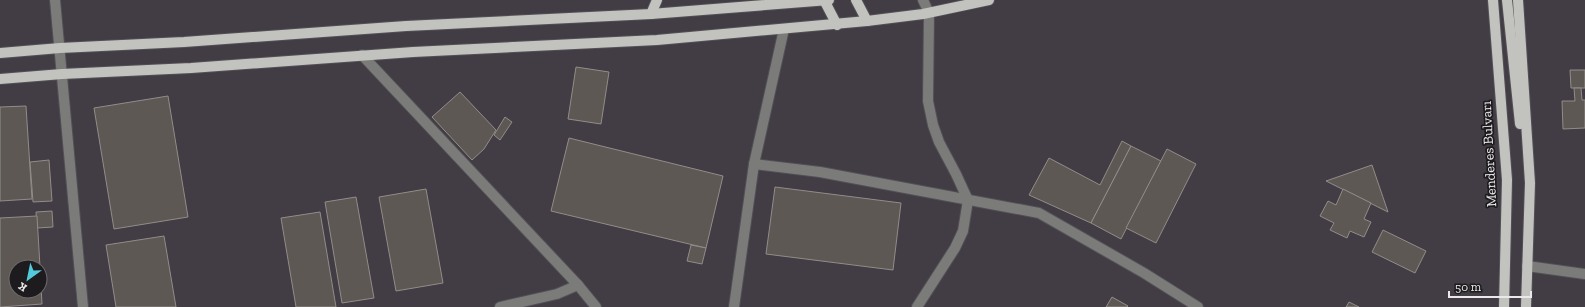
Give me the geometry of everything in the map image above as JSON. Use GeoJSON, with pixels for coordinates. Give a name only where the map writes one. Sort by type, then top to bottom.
{"type":"FeatureCollection","features":[{"type":"Feature","properties":{"kind":"main road"},"geometry":{"type":"LineString","coordinates":[[651,14],[657,0]]}},
{"type":"Feature","properties":{"kind":"main road"},"geometry":{"type":"LineString","coordinates":[[0,53],[60,48],[184,42],[406,26],[651,14],[826,0],[837,25]]}},
{"type":"Feature","properties":{"kind":"main road"},"geometry":{"type":"LineString","coordinates":[[856,0],[867,21]]}},
{"type":"Feature","properties":{"kind":"main road"},"geometry":{"type":"LineString","coordinates":[[0,79],[362,56],[657,40],[837,25],[930,13],[988,0]]}},
{"type":"Feature","properties":{"kind":"main road","name":"Menderes Bulvarı"},"geometry":{"type":"LineString","coordinates":[[1493,0],[1507,180],[1504,307]]}},
{"type":"Feature","properties":{"kind":"main road"},"geometry":{"type":"LineString","coordinates":[[1507,0],[1517,103],[1530,195]]}},
{"type":"Feature","properties":{"kind":"main road"},"geometry":{"type":"LineString","coordinates":[[1518,1],[1530,195],[1526,307]]}},
{"type":"Feature","properties":{"kind":"street"},"geometry":{"type":"LineString","coordinates":[[55,0],[83,307]]}},
{"type":"Feature","properties":{"kind":"street"},"geometry":{"type":"LineString","coordinates":[[917,307],[955,248],[963,230],[968,200],[939,142],[933,125],[928,101],[930,13],[923,0]]}},
{"type":"Feature","properties":{"kind":"street"},"geometry":{"type":"LineString","coordinates":[[734,307],[754,164],[784,29]]}},
{"type":"Feature","properties":{"kind":"street"},"geometry":{"type":"LineString","coordinates":[[362,56],[578,285],[596,307]]}},
{"type":"Feature","properties":{"kind":"street"},"geometry":{"type":"LineString","coordinates":[[754,164],[820,172],[1039,213],[1144,273],[1198,307]]}},
{"type":"Feature","properties":{"kind":"street"},"geometry":{"type":"LineString","coordinates":[[1527,266],[1585,274]]}},
{"type":"Feature","properties":{"kind":"street"},"geometry":{"type":"LineString","coordinates":[[500,307],[557,294],[578,285]]}},
{"type":"Feature","properties":{"kind":"shaded area"},"geometry":{"type":"Polygon","coordinates":[[[0,0],[1585,0],[1585,307],[0,307],[0,0]]]}},
{"type":"Feature","properties":{"kind":"building"},"geometry":{"type":"Polygon","coordinates":[[[576,67],[609,72],[601,124],[568,119],[576,67]]]}},
{"type":"Feature","properties":{"kind":"building"},"geometry":{"type":"Polygon","coordinates":[[[1570,70],[1585,70],[1585,88],[1571,88],[1570,70]]]}},
{"type":"Feature","properties":{"kind":"building"},"geometry":{"type":"Polygon","coordinates":[[[1574,88],[1581,88],[1582,100],[1585,100],[1585,128],[1563,129],[1562,101],[1575,101],[1574,88]]]}},
{"type":"Feature","properties":{"kind":"building"},"geometry":{"type":"Polygon","coordinates":[[[460,92],[496,130],[484,149],[472,160],[432,117],[460,92]]]}},
{"type":"Feature","properties":{"kind":"building"},"geometry":{"type":"Polygon","coordinates":[[[168,96],[188,217],[114,229],[94,108],[168,96]]]}},
{"type":"Feature","properties":{"kind":"building"},"geometry":{"type":"Polygon","coordinates":[[[26,106],[32,199],[0,201],[0,107],[26,106]]]}},
{"type":"Feature","properties":{"kind":"building"},"geometry":{"type":"Polygon","coordinates":[[[505,117],[512,122],[500,140],[494,135],[505,117]]]}},
{"type":"Feature","properties":{"kind":"building"},"geometry":{"type":"Polygon","coordinates":[[[569,138],[723,176],[706,248],[551,211],[569,138]]]}},
{"type":"Feature","properties":{"kind":"building"},"geometry":{"type":"Polygon","coordinates":[[[1122,141],[1131,146],[1091,223],[1029,195],[1049,158],[1100,185],[1122,141]]]}},
{"type":"Feature","properties":{"kind":"building"},"geometry":{"type":"Polygon","coordinates":[[[1131,146],[1161,161],[1121,239],[1091,223],[1131,146]]]}},
{"type":"Feature","properties":{"kind":"building"},"geometry":{"type":"Polygon","coordinates":[[[1167,149],[1196,164],[1156,243],[1126,228],[1167,149]]]}},
{"type":"Feature","properties":{"kind":"building"},"geometry":{"type":"Polygon","coordinates":[[[49,160],[52,201],[33,202],[30,162],[49,160]]]}},
{"type":"Feature","properties":{"kind":"building"},"geometry":{"type":"Polygon","coordinates":[[[1372,165],[1388,212],[1326,181],[1372,165]]]}},
{"type":"Feature","properties":{"kind":"building"},"geometry":{"type":"Polygon","coordinates":[[[775,187],[901,203],[893,270],[766,254],[775,187]]]}},
{"type":"Feature","properties":{"kind":"building"},"geometry":{"type":"Polygon","coordinates":[[[426,189],[443,283],[396,291],[379,197],[426,189]]]}},
{"type":"Feature","properties":{"kind":"building"},"geometry":{"type":"Polygon","coordinates":[[[1343,189],[1371,203],[1364,219],[1371,222],[1364,237],[1350,231],[1347,238],[1330,230],[1334,223],[1320,216],[1328,201],[1336,205],[1343,189]]]}},
{"type":"Feature","properties":{"kind":"building"},"geometry":{"type":"Polygon","coordinates":[[[356,197],[374,298],[342,303],[325,202],[356,197]]]}},
{"type":"Feature","properties":{"kind":"building"},"geometry":{"type":"Polygon","coordinates":[[[52,211],[53,227],[37,228],[36,212],[52,211]]]}},
{"type":"Feature","properties":{"kind":"building"},"geometry":{"type":"Polygon","coordinates":[[[320,212],[336,307],[296,307],[281,218],[320,212]]]}},
{"type":"Feature","properties":{"kind":"building"},"geometry":{"type":"Polygon","coordinates":[[[37,216],[40,259],[8,259],[8,299],[42,299],[42,304],[0,307],[0,218],[37,216]]]}},
{"type":"Feature","properties":{"kind":"building"},"geometry":{"type":"Polygon","coordinates":[[[1383,230],[1426,251],[1415,273],[1372,252],[1383,230]]]}},
{"type":"Feature","properties":{"kind":"building"},"geometry":{"type":"Polygon","coordinates":[[[164,236],[176,307],[116,307],[106,245],[164,236]]]}},
{"type":"Feature","properties":{"kind":"building"},"geometry":{"type":"Polygon","coordinates":[[[691,245],[706,248],[702,264],[687,261],[691,245]]]}},
{"type":"Feature","properties":{"kind":"building"},"geometry":{"type":"Polygon","coordinates":[[[1112,297],[1128,306],[1106,307],[1112,297]]]}},
{"type":"Feature","properties":{"kind":"building"},"geometry":{"type":"Polygon","coordinates":[[[1349,302],[1359,307],[1346,307],[1349,302]]]}}]}
